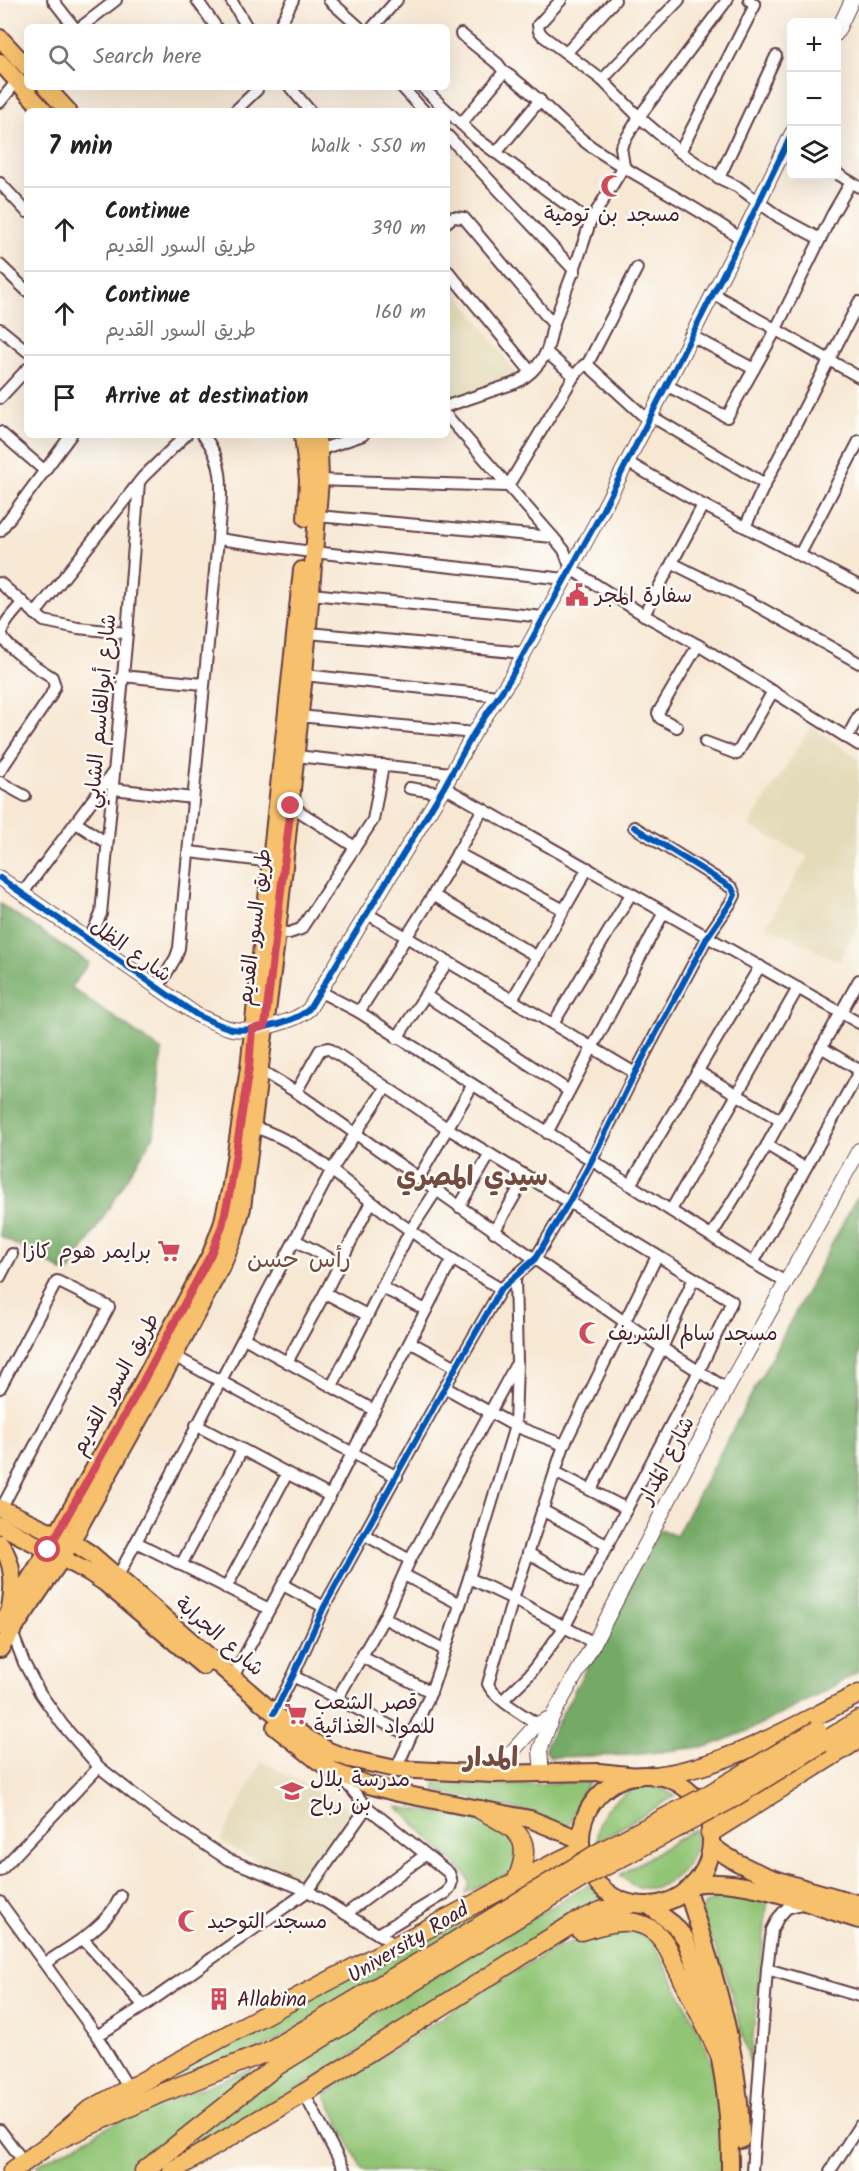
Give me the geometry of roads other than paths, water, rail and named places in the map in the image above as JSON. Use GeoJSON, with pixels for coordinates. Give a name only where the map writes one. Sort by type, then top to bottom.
{"type":"FeatureCollection","features":[{"type":"Feature","properties":{"kind":"highway"},"geometry":{"type":"LineString","coordinates":[[656,1776],[684,1772],[743,1752],[859,1694]]}},
{"type":"Feature","properties":{"kind":"highway"},"geometry":{"type":"LineString","coordinates":[[820,1736],[859,1703]]}},
{"type":"Feature","properties":{"kind":"highway"},"geometry":{"type":"LineString","coordinates":[[820,1736],[859,1720]]}},
{"type":"Feature","properties":{"kind":"highway","name":"University Road"},"geometry":{"type":"LineString","coordinates":[[144,2171],[275,2067],[598,1853],[820,1736]]}},
{"type":"Feature","properties":{"kind":"highway"},"geometry":{"type":"LineString","coordinates":[[710,1839],[859,1739]]}},
{"type":"Feature","properties":{"kind":"highway"},"geometry":{"type":"LineString","coordinates":[[481,1810],[512,1828],[524,1843],[524,1863],[516,1882]]}},
{"type":"Feature","properties":{"kind":"highway"},"geometry":{"type":"LineString","coordinates":[[51,2143],[88,2111],[581,1845]]}},
{"type":"Feature","properties":{"kind":"highway"},"geometry":{"type":"LineString","coordinates":[[172,2171],[304,2092],[534,1947],[592,1915],[639,1904]]}},
{"type":"Feature","properties":{"kind":"highway"},"geometry":{"type":"LineString","coordinates":[[534,1947],[602,1924],[626,1921],[646,1926],[656,1932],[666,1945],[720,2055]]}},
{"type":"Feature","properties":{"kind":"highway","name":"University Road"},"geometry":{"type":"LineString","coordinates":[[18,2167],[51,2143],[154,2096],[267,2052],[458,1946]]}},
{"type":"Feature","properties":{"kind":"main road"},"geometry":{"type":"LineString","coordinates":[[0,38],[24,64]]}},
{"type":"Feature","properties":{"kind":"main road"},"geometry":{"type":"LineString","coordinates":[[0,62],[24,89]]}},
{"type":"Feature","properties":{"kind":"main road"},"geometry":{"type":"LineString","coordinates":[[25,90],[41,108]]}},
{"type":"Feature","properties":{"kind":"main road"},"geometry":{"type":"LineString","coordinates":[[49,90],[65,108]]}},
{"type":"Feature","properties":{"kind":"main road","name":"طريق السور القديم"},"geometry":{"type":"LineString","coordinates":[[64,1538],[199,1277],[222,1226],[230,1191],[249,1068],[277,933],[300,716],[311,594],[309,551],[317,516],[314,480],[304,438]]}},
{"type":"Feature","properties":{"kind":"main road","name":"طريق السور القديم"},"geometry":{"type":"LineString","coordinates":[[0,1649],[7,1624],[55,1554],[174,1356],[223,1263],[242,1208],[260,1070],[258,1027],[272,862],[309,551],[317,443]]}},
{"type":"Feature","properties":{"kind":"main road","name":"شارع الجرابة"},"geometry":{"type":"LineString","coordinates":[[0,1514],[64,1538],[92,1554],[274,1713],[304,1736],[329,1751],[350,1759],[396,1769],[492,1774],[599,1772],[638,1776]]}},
{"type":"Feature","properties":{"kind":"main road","name":"شارع الجرابة"},"geometry":{"type":"LineString","coordinates":[[0,1514],[55,1554],[105,1582],[296,1745],[337,1773],[398,1793],[530,1819],[581,1845]]}},
{"type":"Feature","properties":{"kind":"main road"},"geometry":{"type":"LineString","coordinates":[[0,1543],[11,1563],[13,1578],[7,1624]]}},
{"type":"Feature","properties":{"kind":"main road"},"geometry":{"type":"LineString","coordinates":[[440,1801],[429,1790],[429,1782],[433,1775],[441,1770]]}},
{"type":"Feature","properties":{"kind":"main road"},"geometry":{"type":"LineString","coordinates":[[691,1887],[708,1859],[710,1839],[705,1813],[693,1795],[676,1782],[656,1776],[638,1776],[620,1781],[604,1791],[592,1805],[584,1822],[581,1845],[587,1868],[598,1884],[612,1896],[639,1904],[673,1924],[685,1938],[703,1990],[720,2055],[729,2127],[730,2171]]}},
{"type":"Feature","properties":{"kind":"main road"},"geometry":{"type":"LineString","coordinates":[[710,1839],[727,1857],[755,1873],[859,1904]]}},
{"type":"Feature","properties":{"kind":"main road"},"geometry":{"type":"LineString","coordinates":[[639,1904],[662,1903],[675,1898],[691,1887],[712,1881],[747,1886],[859,1920]]}},
{"type":"Feature","properties":{"kind":"main road"},"geometry":{"type":"LineString","coordinates":[[691,1887],[716,1979],[738,2081],[741,2171]]}},
{"type":"Feature","properties":{"kind":"street"},"geometry":{"type":"LineString","coordinates":[[53,0],[72,24]]}},
{"type":"Feature","properties":{"kind":"street"},"geometry":{"type":"LineString","coordinates":[[85,24],[116,0]]}},
{"type":"Feature","properties":{"kind":"street"},"geometry":{"type":"LineString","coordinates":[[196,0],[214,24]]}},
{"type":"Feature","properties":{"kind":"street"},"geometry":{"type":"LineString","coordinates":[[231,0],[245,24]]}},
{"type":"Feature","properties":{"kind":"street"},"geometry":{"type":"LineString","coordinates":[[281,24],[293,0]]}},
{"type":"Feature","properties":{"kind":"street"},"geometry":{"type":"LineString","coordinates":[[328,0],[356,24]]}},
{"type":"Feature","properties":{"kind":"street"},"geometry":{"type":"LineString","coordinates":[[376,24],[397,0]]}},
{"type":"Feature","properties":{"kind":"street"},"geometry":{"type":"LineString","coordinates":[[561,0],[537,25],[543,36],[602,80],[639,117],[680,152],[718,178],[758,200],[779,217],[820,239]]}},
{"type":"Feature","properties":{"kind":"street"},"geometry":{"type":"LineString","coordinates":[[567,52],[615,0]]}},
{"type":"Feature","properties":{"kind":"street"},"geometry":{"type":"LineString","coordinates":[[602,80],[679,0]]}},
{"type":"Feature","properties":{"kind":"street"},"geometry":{"type":"LineString","coordinates":[[450,405],[524,379],[546,352],[590,222],[624,166],[621,147],[639,117],[727,0]]}},
{"type":"Feature","properties":{"kind":"street"},"geometry":{"type":"LineString","coordinates":[[680,152],[754,5],[749,0]]}},
{"type":"Feature","properties":{"kind":"street"},"geometry":{"type":"LineString","coordinates":[[841,25],[852,0]]}},
{"type":"Feature","properties":{"kind":"street"},"geometry":{"type":"LineString","coordinates":[[461,34],[498,64],[504,72],[525,85],[562,123],[591,146],[713,218],[741,239]]}},
{"type":"Feature","properties":{"kind":"street"},"geometry":{"type":"LineString","coordinates":[[718,178],[776,56]]}},
{"type":"Feature","properties":{"kind":"street"},"geometry":{"type":"LineString","coordinates":[[461,124],[504,72]]}},
{"type":"Feature","properties":{"kind":"street"},"geometry":{"type":"LineString","coordinates":[[0,102],[17,81]]}},
{"type":"Feature","properties":{"kind":"street"},"geometry":{"type":"LineString","coordinates":[[237,108],[257,90]]}},
{"type":"Feature","properties":{"kind":"street"},"geometry":{"type":"LineString","coordinates":[[292,90],[308,108]]}},
{"type":"Feature","properties":{"kind":"street"},"geometry":{"type":"LineString","coordinates":[[405,90],[421,108]]}},
{"type":"Feature","properties":{"kind":"street"},"geometry":{"type":"LineString","coordinates":[[425,90],[444,108]]}},
{"type":"Feature","properties":{"kind":"street"},"geometry":{"type":"LineString","coordinates":[[496,153],[540,100]]}},
{"type":"Feature","properties":{"kind":"street"},"geometry":{"type":"LineString","coordinates":[[450,114],[496,153],[590,222]]}},
{"type":"Feature","properties":{"kind":"street"},"geometry":{"type":"LineString","coordinates":[[450,138],[575,271]]}},
{"type":"Feature","properties":{"kind":"street"},"geometry":{"type":"LineString","coordinates":[[258,1027],[286,1021],[309,1009],[442,790],[568,574],[787,146]]}},
{"type":"Feature","properties":{"kind":"street"},"geometry":{"type":"LineString","coordinates":[[666,385],[727,417],[776,330],[820,239],[855,185],[841,176]]}},
{"type":"Feature","properties":{"kind":"street"},"geometry":{"type":"LineString","coordinates":[[0,183],[24,209]]}},
{"type":"Feature","properties":{"kind":"street"},"geometry":{"type":"LineString","coordinates":[[450,220],[453,217],[464,218],[554,325]]}},
{"type":"Feature","properties":{"kind":"street"},"geometry":{"type":"LineString","coordinates":[[0,265],[24,288]]}},
{"type":"Feature","properties":{"kind":"street"},"geometry":{"type":"LineString","coordinates":[[507,486],[574,376],[584,365],[587,365],[637,268]]}},
{"type":"Feature","properties":{"kind":"street"},"geometry":{"type":"LineString","coordinates":[[450,274],[531,372]]}},
{"type":"Feature","properties":{"kind":"street"},"geometry":{"type":"LineString","coordinates":[[712,293],[859,377]]}},
{"type":"Feature","properties":{"kind":"street"},"geometry":{"type":"LineString","coordinates":[[745,527],[859,302]]}},
{"type":"Feature","properties":{"kind":"street"},"geometry":{"type":"LineString","coordinates":[[0,329],[24,349]]}},
{"type":"Feature","properties":{"kind":"street"},"geometry":{"type":"LineString","coordinates":[[690,335],[754,369]]}},
{"type":"Feature","properties":{"kind":"street"},"geometry":{"type":"LineString","coordinates":[[546,352],[574,376]]}},
{"type":"Feature","properties":{"kind":"street"},"geometry":{"type":"LineString","coordinates":[[587,365],[649,418],[765,484]]}},
{"type":"Feature","properties":{"kind":"street"},"geometry":{"type":"LineString","coordinates":[[0,398],[24,372]]}},
{"type":"Feature","properties":{"kind":"street"},"geometry":{"type":"LineString","coordinates":[[450,420],[564,550],[568,574]]}},
{"type":"Feature","properties":{"kind":"street"},"geometry":{"type":"LineString","coordinates":[[0,432],[45,471]]}},
{"type":"Feature","properties":{"kind":"street"},"geometry":{"type":"LineString","coordinates":[[0,531],[69,438]]}},
{"type":"Feature","properties":{"kind":"street"},"geometry":{"type":"LineString","coordinates":[[35,614],[139,482],[183,438]]}},
{"type":"Feature","properties":{"kind":"street"},"geometry":{"type":"LineString","coordinates":[[158,988],[179,948],[218,539],[221,472],[218,458],[206,438]]}},
{"type":"Feature","properties":{"kind":"street"},"geometry":{"type":"LineString","coordinates":[[317,443],[346,438]]}},
{"type":"Feature","properties":{"kind":"street"},"geometry":{"type":"LineString","coordinates":[[800,555],[859,441]]}},
{"type":"Feature","properties":{"kind":"street"},"geometry":{"type":"LineString","coordinates":[[627,462],[703,505],[859,586]]}},
{"type":"Feature","properties":{"kind":"street"},"geometry":{"type":"LineString","coordinates":[[314,480],[507,486]]}},
{"type":"Feature","properties":{"kind":"street","name":"شارع أبوالقاسم الشابي"},"geometry":{"type":"LineString","coordinates":[[89,940],[99,923],[101,914],[122,676],[128,633],[139,482]]}},
{"type":"Feature","properties":{"kind":"street"},"geometry":{"type":"LineString","coordinates":[[644,615],[703,505]]}},
{"type":"Feature","properties":{"kind":"street"},"geometry":{"type":"LineString","coordinates":[[317,516],[554,537]]}},
{"type":"Feature","properties":{"kind":"street"},"geometry":{"type":"LineString","coordinates":[[218,539],[309,551],[568,574],[698,645],[859,745]]}},
{"type":"Feature","properties":{"kind":"street"},"geometry":{"type":"LineString","coordinates":[[672,564],[752,603],[859,663]]}},
{"type":"Feature","properties":{"kind":"street"},"geometry":{"type":"LineString","coordinates":[[0,583],[44,621],[128,633]]}},
{"type":"Feature","properties":{"kind":"street"},"geometry":{"type":"LineString","coordinates":[[311,594],[544,617]]}},
{"type":"Feature","properties":{"kind":"street"},"geometry":{"type":"LineString","coordinates":[[0,771],[55,686],[52,677],[3,640],[2,633],[5,624],[23,602]]}},
{"type":"Feature","properties":{"kind":"street"},"geometry":{"type":"LineString","coordinates":[[308,633],[524,653]]}},
{"type":"Feature","properties":{"kind":"street"},"geometry":{"type":"LineString","coordinates":[[677,727],[660,718],[658,713],[698,645]]}},
{"type":"Feature","properties":{"kind":"street"},"geometry":{"type":"LineString","coordinates":[[304,675],[498,696]]}},
{"type":"Feature","properties":{"kind":"street"},"geometry":{"type":"LineString","coordinates":[[122,676],[203,684]]}},
{"type":"Feature","properties":{"kind":"street"},"geometry":{"type":"LineString","coordinates":[[705,742],[737,754],[772,691]]}},
{"type":"Feature","properties":{"kind":"street"},"geometry":{"type":"LineString","coordinates":[[847,738],[859,715]]}},
{"type":"Feature","properties":{"kind":"street"},"geometry":{"type":"LineString","coordinates":[[300,716],[474,733]]}},
{"type":"Feature","properties":{"kind":"street"},"geometry":{"type":"LineString","coordinates":[[296,756],[451,773]]}},
{"type":"Feature","properties":{"kind":"street"},"geometry":{"type":"LineString","coordinates":[[277,933],[289,933],[300,929],[373,820],[383,765]]}},
{"type":"Feature","properties":{"kind":"street"},"geometry":{"type":"LineString","coordinates":[[22,894],[115,769]]}},
{"type":"Feature","properties":{"kind":"street"},"geometry":{"type":"LineString","coordinates":[[0,782],[25,796]]}},
{"type":"Feature","properties":{"kind":"street"},"geometry":{"type":"LineString","coordinates":[[409,788],[442,790],[483,809],[859,1023]]}},
{"type":"Feature","properties":{"kind":"street"},"geometry":{"type":"LineString","coordinates":[[113,789],[193,798]]}},
{"type":"Feature","properties":{"kind":"street"},"geometry":{"type":"LineString","coordinates":[[291,806],[355,847]]}},
{"type":"Feature","properties":{"kind":"street"},"geometry":{"type":"LineString","coordinates":[[359,1012],[433,895],[483,809]]}},
{"type":"Feature","properties":{"kind":"street"},"geometry":{"type":"LineString","coordinates":[[76,823],[107,843]]}},
{"type":"Feature","properties":{"kind":"street"},"geometry":{"type":"LineString","coordinates":[[274,1713],[324,1607],[398,1477],[456,1367],[501,1289],[535,1259],[569,1202],[634,1073],[708,936],[735,895],[732,888],[634,827]]}},
{"type":"Feature","properties":{"kind":"street"},"geometry":{"type":"LineString","coordinates":[[189,852],[272,862]]}},
{"type":"Feature","properties":{"kind":"street"},"geometry":{"type":"LineString","coordinates":[[458,853],[564,910]]}},
{"type":"Feature","properties":{"kind":"street"},"geometry":{"type":"LineString","coordinates":[[512,1000],[588,868]]}},
{"type":"Feature","properties":{"kind":"street","name":"شارع الظل"},"geometry":{"type":"LineString","coordinates":[[0,878],[197,1015],[230,1028],[258,1027]]}},
{"type":"Feature","properties":{"kind":"street"},"geometry":{"type":"LineString","coordinates":[[553,1024],[631,894]]}},
{"type":"Feature","properties":{"kind":"street"},"geometry":{"type":"LineString","coordinates":[[433,895],[536,956]]}},
{"type":"Feature","properties":{"kind":"street"},"geometry":{"type":"LineString","coordinates":[[547,1133],[664,912]]}},
{"type":"Feature","properties":{"kind":"street"},"geometry":{"type":"LineString","coordinates":[[366,913],[634,1073]]}},
{"type":"Feature","properties":{"kind":"street"},"geometry":{"type":"LineString","coordinates":[[397,1038],[448,961]]}},
{"type":"Feature","properties":{"kind":"street"},"geometry":{"type":"LineString","coordinates":[[630,1185],[759,966]]}},
{"type":"Feature","properties":{"kind":"street"},"geometry":{"type":"LineString","coordinates":[[711,1236],[766,1145],[859,980]]}},
{"type":"Feature","properties":{"kind":"street"},"geometry":{"type":"LineString","coordinates":[[671,1210],[798,988]]}},
{"type":"Feature","properties":{"kind":"street"},"geometry":{"type":"LineString","coordinates":[[319,991],[359,1012],[472,1086],[786,1282]]}},
{"type":"Feature","properties":{"kind":"street"},"geometry":{"type":"LineString","coordinates":[[425,996],[569,1091]]}},
{"type":"Feature","properties":{"kind":"street"},"geometry":{"type":"LineString","coordinates":[[753,1263],[859,1071],[821,1047]]}},
{"type":"Feature","properties":{"kind":"street"},"geometry":{"type":"LineString","coordinates":[[296,1092],[320,1050],[328,1048],[447,1128],[731,1300],[732,1303],[699,1371],[564,1628],[530,1674],[503,1700]]}},
{"type":"Feature","properties":{"kind":"street"},"geometry":{"type":"LineString","coordinates":[[260,1070],[296,1092],[662,1348],[727,1389]]}},
{"type":"Feature","properties":{"kind":"street"},"geometry":{"type":"LineString","coordinates":[[697,1071],[780,1120]]}},
{"type":"Feature","properties":{"kind":"street"},"geometry":{"type":"LineString","coordinates":[[118,1576],[331,1171],[386,1086]]}},
{"type":"Feature","properties":{"kind":"street"},"geometry":{"type":"LineString","coordinates":[[418,1179],[472,1086]]}},
{"type":"Feature","properties":{"kind":"street"},"geometry":{"type":"LineString","coordinates":[[254,1126],[289,1140],[303,1149],[410,1231],[452,1260],[501,1289]]}},
{"type":"Feature","properties":{"kind":"street"},"geometry":{"type":"LineString","coordinates":[[766,1145],[805,1168]]}},
{"type":"Feature","properties":{"kind":"street","name":"شارع المدار"},"geometry":{"type":"LineString","coordinates":[[542,1774],[540,1750],[552,1717],[594,1643],[727,1389],[859,1150]]}},
{"type":"Feature","properties":{"kind":"street"},"geometry":{"type":"LineString","coordinates":[[459,1207],[490,1154]]}},
{"type":"Feature","properties":{"kind":"street"},"geometry":{"type":"LineString","coordinates":[[494,1232],[526,1176]]}},
{"type":"Feature","properties":{"kind":"street"},"geometry":{"type":"LineString","coordinates":[[332,1386],[410,1231],[436,1191]]}},
{"type":"Feature","properties":{"kind":"street"},"geometry":{"type":"LineString","coordinates":[[287,1362],[326,1293],[371,1202]]}},
{"type":"Feature","properties":{"kind":"street"},"geometry":{"type":"LineString","coordinates":[[295,1240],[340,1264]]}},
{"type":"Feature","properties":{"kind":"street"},"geometry":{"type":"LineString","coordinates":[[0,1277],[12,1254]]}},
{"type":"Feature","properties":{"kind":"street"},"geometry":{"type":"LineString","coordinates":[[537,1724],[503,1700],[489,1688],[488,1684],[513,1599],[564,1445],[657,1256]]}},
{"type":"Feature","properties":{"kind":"street"},"geometry":{"type":"LineString","coordinates":[[232,1677],[353,1453],[452,1260]]}},
{"type":"Feature","properties":{"kind":"street"},"geometry":{"type":"LineString","coordinates":[[396,1769],[431,1692],[469,1578],[515,1426],[517,1362],[515,1278]]}},
{"type":"Feature","properties":{"kind":"street"},"geometry":{"type":"LineString","coordinates":[[591,1490],[662,1348],[694,1278]]}},
{"type":"Feature","properties":{"kind":"street"},"geometry":{"type":"LineString","coordinates":[[0,1388],[57,1281],[109,1307],[0,1514]]}},
{"type":"Feature","properties":{"kind":"street"},"geometry":{"type":"LineString","coordinates":[[381,1287],[426,1310]]}},
{"type":"Feature","properties":{"kind":"street"},"geometry":{"type":"LineString","coordinates":[[326,1293],[367,1315]]}},
{"type":"Feature","properties":{"kind":"street"},"geometry":{"type":"LineString","coordinates":[[243,1338],[375,1410]]}},
{"type":"Feature","properties":{"kind":"street"},"geometry":{"type":"LineString","coordinates":[[410,1342],[456,1367]]}},
{"type":"Feature","properties":{"kind":"street"},"geometry":{"type":"LineString","coordinates":[[174,1356],[398,1477]]}},
{"type":"Feature","properties":{"kind":"street"},"geometry":{"type":"LineString","coordinates":[[337,1699],[384,1618],[410,1560],[517,1362]]}},
{"type":"Feature","properties":{"kind":"street"},"geometry":{"type":"LineString","coordinates":[[446,1388],[515,1426],[564,1445]]}},
{"type":"Feature","properties":{"kind":"street"},"geometry":{"type":"LineString","coordinates":[[196,1425],[330,1496]]}},
{"type":"Feature","properties":{"kind":"street"},"geometry":{"type":"LineString","coordinates":[[181,1565],[242,1450]]}},
{"type":"Feature","properties":{"kind":"street"},"geometry":{"type":"LineString","coordinates":[[555,1472],[627,1509]]}},
{"type":"Feature","properties":{"kind":"street"},"geometry":{"type":"LineString","coordinates":[[226,1588],[287,1474]]}},
{"type":"Feature","properties":{"kind":"street"},"geometry":{"type":"LineString","coordinates":[[542,1510],[608,1546]]}},
{"type":"Feature","properties":{"kind":"street"},"geometry":{"type":"LineString","coordinates":[[365,1535],[410,1560]]}},
{"type":"Feature","properties":{"kind":"street"},"geometry":{"type":"LineString","coordinates":[[136,1542],[269,1610]]}},
{"type":"Feature","properties":{"kind":"street"},"geometry":{"type":"LineString","coordinates":[[528,1553],[587,1586]]}},
{"type":"Feature","properties":{"kind":"street"},"geometry":{"type":"LineString","coordinates":[[404,1575],[460,1604]]}},
{"type":"Feature","properties":{"kind":"street"},"geometry":{"type":"LineString","coordinates":[[469,1578],[594,1643]]}},
{"type":"Feature","properties":{"kind":"street"},"geometry":{"type":"LineString","coordinates":[[283,1585],[324,1607]]}},
{"type":"Feature","properties":{"kind":"street"},"geometry":{"type":"LineString","coordinates":[[384,1618],[445,1650]]}},
{"type":"Feature","properties":{"kind":"street"},"geometry":{"type":"LineString","coordinates":[[7,1624],[40,1693],[62,1724],[99,1767],[156,1812],[227,1859],[308,1891],[396,1945]]}},
{"type":"Feature","properties":{"kind":"street"},"geometry":{"type":"LineString","coordinates":[[362,1657],[431,1692]]}},
{"type":"Feature","properties":{"kind":"street"},"geometry":{"type":"LineString","coordinates":[[293,1676],[410,1736]]}},
{"type":"Feature","properties":{"kind":"street"},"geometry":{"type":"LineString","coordinates":[[492,1774],[537,1724],[552,1717]]}},
{"type":"Feature","properties":{"kind":"street"},"geometry":{"type":"LineString","coordinates":[[0,1871],[99,1767]]}},
{"type":"Feature","properties":{"kind":"street"},"geometry":{"type":"LineString","coordinates":[[337,1773],[366,1808],[449,1873],[452,1879],[451,1887],[446,1893],[378,1934]]}},
{"type":"Feature","properties":{"kind":"street"},"geometry":{"type":"LineString","coordinates":[[97,2036],[144,2006],[308,1891],[366,1808]]}},
{"type":"Feature","properties":{"kind":"street"},"geometry":{"type":"LineString","coordinates":[[346,1914],[425,1855]]}},
{"type":"Feature","properties":{"kind":"street"},"geometry":{"type":"LineString","coordinates":[[45,1963],[83,1939],[107,1918],[121,1896]]}},
{"type":"Feature","properties":{"kind":"street"},"geometry":{"type":"LineString","coordinates":[[0,1902],[97,2036],[129,2089]]}},
{"type":"Feature","properties":{"kind":"street"},"geometry":{"type":"LineString","coordinates":[[752,2171],[767,1969],[774,1925],[787,1908],[805,1903]]}},
{"type":"Feature","properties":{"kind":"street"},"geometry":{"type":"LineString","coordinates":[[83,1939],[144,2006]]}},
{"type":"Feature","properties":{"kind":"street"},"geometry":{"type":"LineString","coordinates":[[767,1969],[859,1996]]}},
{"type":"Feature","properties":{"kind":"street"},"geometry":{"type":"LineString","coordinates":[[304,2092],[345,2171]]}},
{"type":"Feature","properties":{"kind":"street"},"geometry":{"type":"LineString","coordinates":[[830,2171],[859,2126]]}},
{"type":"Feature","properties":{"kind":"street"},"geometry":{"type":"LineString","coordinates":[[0,2130],[18,2167]]}},
{"type":"Feature","properties":{"kind":"place","name":"مسجد بن تومية"},"geometry":{"type":"Point","coordinates":[612,186]}},
{"type":"Feature","properties":{"kind":"place","name":"سفارة المجر"},"geometry":{"type":"Point","coordinates":[577,595]}},
{"type":"Feature","properties":{"kind":"place","name":"برايمر هوم كازا"},"geometry":{"type":"Point","coordinates":[169,1251]}},
{"type":"Feature","properties":{"kind":"place","name":"مسجد سالم الشريف"},"geometry":{"type":"Point","coordinates":[590,1333]}},
{"type":"Feature","properties":{"kind":"place","name":"قصر الشعب للمواد الغذائية"},"geometry":{"type":"Point","coordinates":[296,1714]}},
{"type":"Feature","properties":{"kind":"place","name":"مدرسة بلال بن رباح"},"geometry":{"type":"Point","coordinates":[292,1791]}},
{"type":"Feature","properties":{"kind":"place","name":"مسجد التوحيد"},"geometry":{"type":"Point","coordinates":[189,1921]}},
{"type":"Feature","properties":{"kind":"place","name":"Allabina"},"geometry":{"type":"Point","coordinates":[219,1999]}},
{"type":"Feature","properties":{"kind":"district","name":"سيدي المصري"},"geometry":{"type":"Point","coordinates":[472,1176]}},
{"type":"Feature","properties":{"kind":"district","name":"رأس حسن"},"geometry":{"type":"Point","coordinates":[299,1259]}},
{"type":"Feature","properties":{"kind":"district","name":"المدار"},"geometry":{"type":"Point","coordinates":[491,1757]}}]}
